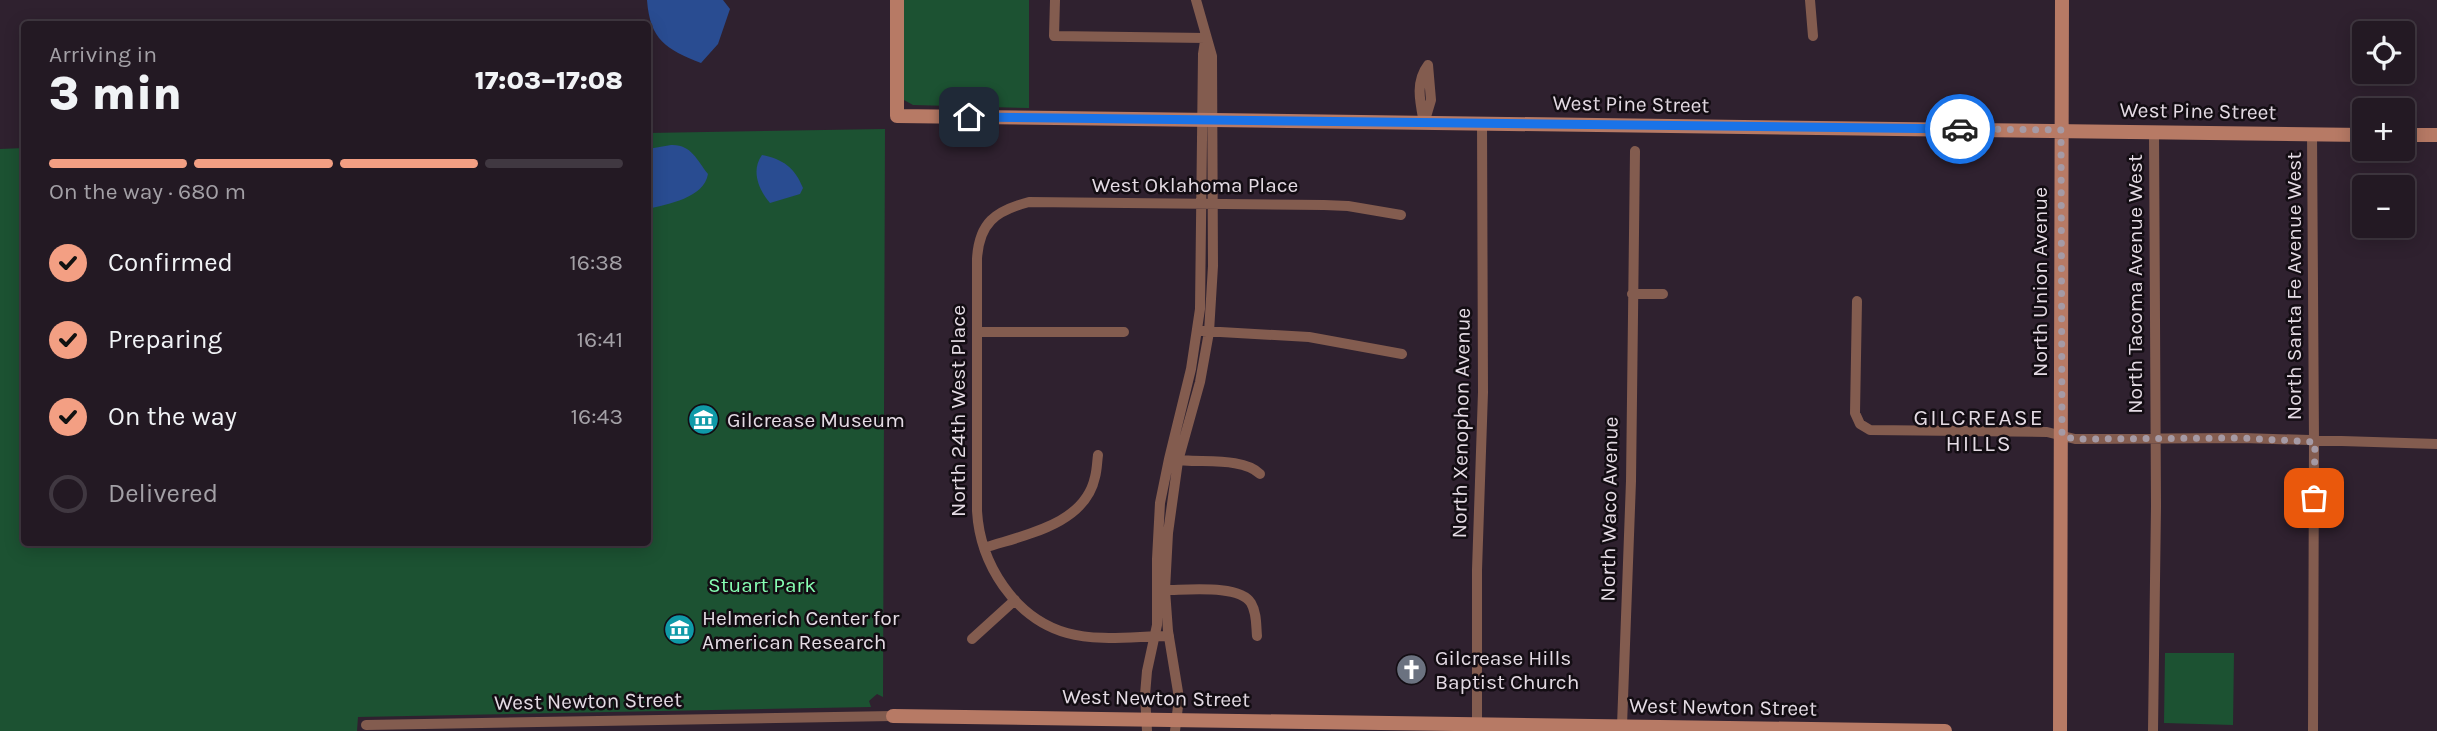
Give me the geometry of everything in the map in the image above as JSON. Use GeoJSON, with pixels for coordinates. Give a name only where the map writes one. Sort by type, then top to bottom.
{"type":"FeatureCollection","features":[{"type":"Feature","properties":{"kind":"street","name":"West Pine Street"},"geometry":{"type":"LineString","coordinates":[[897,0],[897,116],[2352,135]]}},
{"type":"Feature","properties":{"kind":"street"},"geometry":{"type":"LineString","coordinates":[[1055,0],[1054,36],[1206,38]]}},
{"type":"Feature","properties":{"kind":"street"},"geometry":{"type":"LineString","coordinates":[[1176,725],[1179,698],[1161,590],[1158,521],[1191,369],[1204,331],[1202,283],[1207,204],[1207,119],[1212,55],[1196,0]]}},
{"type":"Feature","properties":{"kind":"street"},"geometry":{"type":"LineString","coordinates":[[1810,0],[1813,36]]}},
{"type":"Feature","properties":{"kind":"street","name":"North Union Avenue"},"geometry":{"type":"LineString","coordinates":[[2060,731],[2062,0]]}},
{"type":"Feature","properties":{"kind":"street","name":"North Xenophon Avenue"},"geometry":{"type":"LineString","coordinates":[[1477,724],[1477,570],[1483,392],[1482,122]]}},
{"type":"Feature","properties":{"kind":"street","name":"North Tacoma Avenue West"},"geometry":{"type":"LineString","coordinates":[[2153,731],[2156,506],[2154,132]]}},
{"type":"Feature","properties":{"kind":"street","name":"North Santa Fe Avenue West"},"geometry":{"type":"LineString","coordinates":[[2312,134],[2315,442],[2313,731]]}},
{"type":"Feature","properties":{"kind":"street"},"geometry":{"type":"LineString","coordinates":[[2415,135],[2437,135]]}},
{"type":"Feature","properties":{"kind":"street","name":"North Waco Avenue"},"geometry":{"type":"LineString","coordinates":[[1622,726],[1630,481],[1635,151]]}},
{"type":"Feature","properties":{"kind":"street","name":"West Oklahoma Place"},"geometry":{"type":"LineString","coordinates":[[991,219],[1010,207],[1029,202],[1348,206],[1401,215]]}},
{"type":"Feature","properties":{"kind":"street","name":"North 24th West Place"},"geometry":{"type":"LineString","coordinates":[[991,219],[977,248],[977,510],[978,531],[984,548],[1000,580],[1015,600],[1039,620],[1067,633],[1097,637],[1169,636]]}},
{"type":"Feature","properties":{"kind":"street"},"geometry":{"type":"LineString","coordinates":[[1632,294],[1663,294]]}},
{"type":"Feature","properties":{"kind":"street"},"geometry":{"type":"LineString","coordinates":[[1857,301],[1855,413],[1860,424],[1870,430],[2047,432],[2075,439],[2242,438],[2437,444]]}},
{"type":"Feature","properties":{"kind":"street"},"geometry":{"type":"LineString","coordinates":[[1204,331],[1309,337],[1402,354]]}},
{"type":"Feature","properties":{"kind":"street"},"geometry":{"type":"LineString","coordinates":[[978,332],[1124,332]]}},
{"type":"Feature","properties":{"kind":"street"},"geometry":{"type":"LineString","coordinates":[[984,548],[1046,527],[1075,511],[1095,479],[1098,455]]}},
{"type":"Feature","properties":{"kind":"street"},"geometry":{"type":"LineString","coordinates":[[1173,460],[1241,464],[1255,468],[1260,474]]}},
{"type":"Feature","properties":{"kind":"street"},"geometry":{"type":"LineString","coordinates":[[1147,725],[1147,671],[1161,590]]}},
{"type":"Feature","properties":{"kind":"street"},"geometry":{"type":"LineString","coordinates":[[1161,590],[1222,590],[1240,594],[1253,606],[1257,636]]}},
{"type":"Feature","properties":{"kind":"street"},"geometry":{"type":"LineString","coordinates":[[972,639],[1015,600]]}},
{"type":"Feature","properties":{"kind":"street","name":"West Newton Street"},"geometry":{"type":"LineString","coordinates":[[366,725],[608,726],[893,716],[1147,725],[1477,724],[1945,731]]}},
{"type":"Feature","properties":{"kind":"green space"},"geometry":{"type":"Polygon","coordinates":[[[901,0],[1029,0],[1029,108],[913,105],[904,100],[901,90],[901,0]]]}},
{"type":"Feature","properties":{"kind":"green space","name":"Stuart Park"},"geometry":{"type":"Polygon","coordinates":[[[885,129],[883,697],[877,694],[869,701],[871,707],[358,717],[357,731],[0,731],[0,149],[21,148],[21,546],[651,546],[651,133],[885,129]]]}},
{"type":"Feature","properties":{"kind":"green space"},"geometry":{"type":"Polygon","coordinates":[[[2165,653],[2234,653],[2233,725],[2164,723],[2165,653]]]}},
{"type":"Feature","properties":{"kind":"water"},"geometry":{"type":"Polygon","coordinates":[[[647,0],[723,0],[730,9],[718,44],[701,63],[678,53],[662,41],[656,34],[647,0]]]}},
{"type":"Feature","properties":{"kind":"water"},"geometry":{"type":"Polygon","coordinates":[[[678,145],[689,150],[708,174],[700,189],[684,199],[651,208],[651,148],[678,145]]]}},
{"type":"Feature","properties":{"kind":"water"},"geometry":{"type":"Polygon","coordinates":[[[762,155],[782,162],[792,170],[803,188],[800,194],[770,203],[757,179],[757,167],[762,155]]]}},
{"type":"Feature","properties":{"kind":"way so far"},"geometry":{"type":"LineString","coordinates":[[1960,129],[2061,130],[2062,436],[2075,439],[2242,438],[2315,442],[2314,498]]}},
{"type":"Feature","properties":{"kind":"place","name":"Gilcrease Museum"},"geometry":{"type":"Point","coordinates":[704,420]}},
{"type":"Feature","properties":{"kind":"place","name":"Helmerich Center for American Research"},"geometry":{"type":"Point","coordinates":[679,630]}},
{"type":"Feature","properties":{"kind":"place","name":"Gilcrease Hills Baptist Church"},"geometry":{"type":"Point","coordinates":[1412,670]}},
{"type":"Feature","properties":{"kind":"district","name":"GILCREASE HILLS"},"geometry":{"type":"Point","coordinates":[1979,430]}},
{"type":"Feature","properties":{"kind":"route"},"geometry":{"type":"LineString","coordinates":[[969,117],[1960,129]]}}]}
